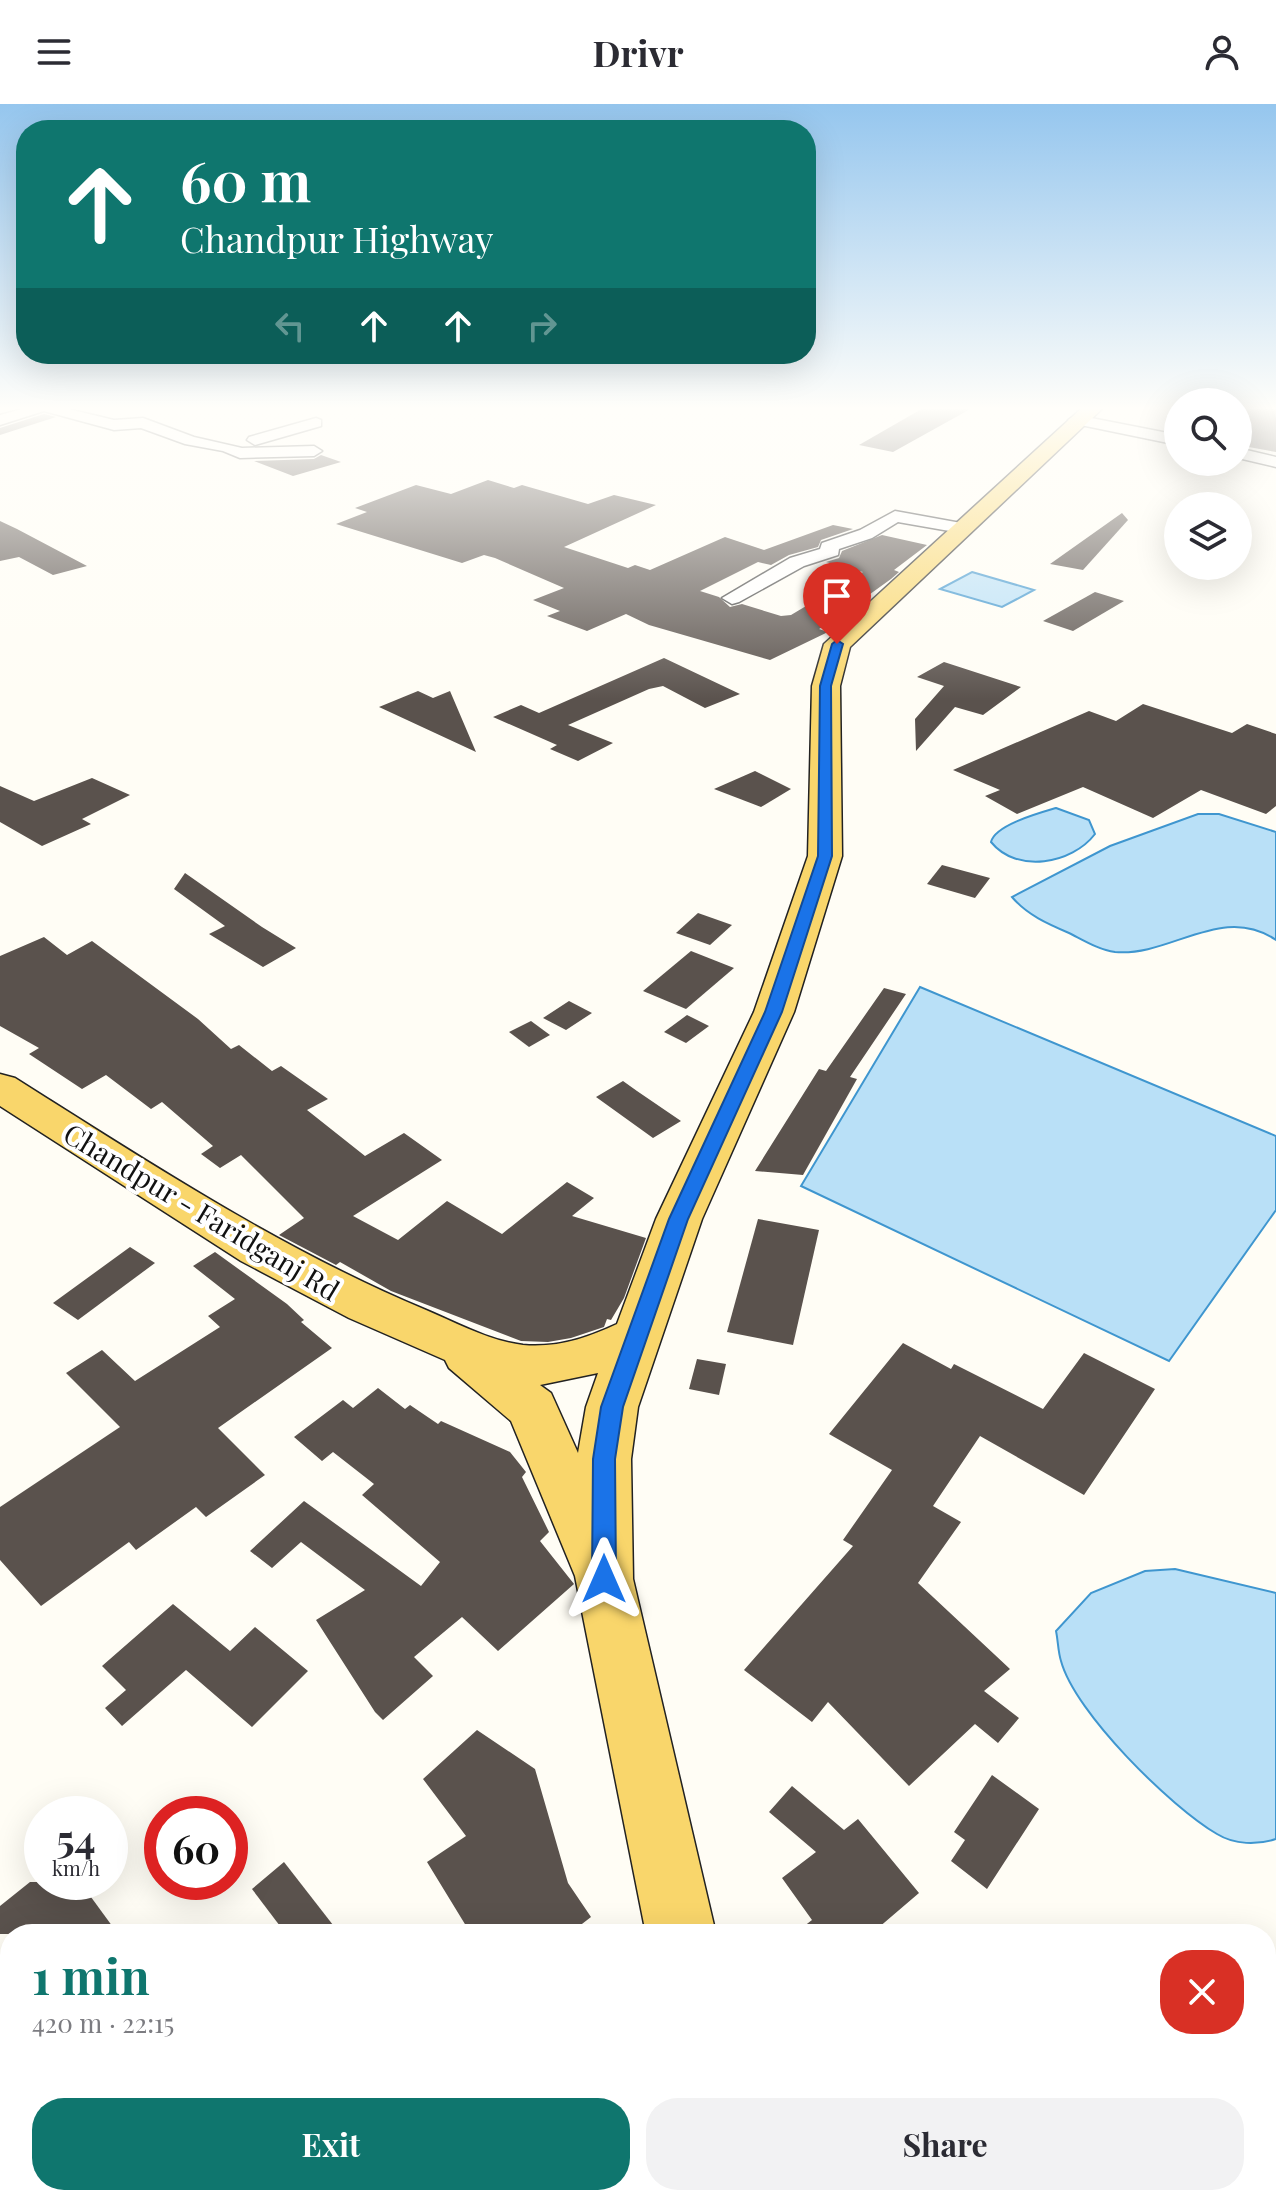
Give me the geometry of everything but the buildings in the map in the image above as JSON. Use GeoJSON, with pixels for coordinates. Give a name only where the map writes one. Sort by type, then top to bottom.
{"type":"FeatureCollection","features":[{"type":"Feature","properties":{"kind":"main road"},"geometry":{"type":"LineString","coordinates":[[604,1579],[604,1459],[612,1407],[679,1219],[774,1012],[825,856],[826,686],[837,644],[986,505]]}},
{"type":"Feature","properties":{"kind":"main road","name":"Chandpur - Faridganj Rd"},"geometry":{"type":"LineString","coordinates":[[0,1087],[297,1273],[364,1307],[453,1342],[508,1362],[553,1365],[599,1355],[636,1337]]}},
{"type":"Feature","properties":{"kind":"main road"},"geometry":{"type":"LineString","coordinates":[[453,1342],[532,1408],[604,1579],[679,1924]]}},
{"type":"Feature","properties":{"kind":"street"},"geometry":{"type":"LineString","coordinates":[[732,598],[797,562],[831,551],[828,547],[866,534],[895,516],[961,528]]}},
{"type":"Feature","properties":{"kind":"water"},"geometry":{"type":"Polygon","coordinates":[[[972,572],[1034,590],[1002,607],[940,589],[972,572]]]}},
{"type":"Feature","properties":{"kind":"water"},"geometry":{"type":"Polygon","coordinates":[[[1056,808],[1089,820],[1095,834],[1073,852],[1044,861],[1015,858],[991,842],[1000,830],[1009,825],[1056,808]]]}},
{"type":"Feature","properties":{"kind":"water"},"geometry":{"type":"Polygon","coordinates":[[[1198,814],[1219,814],[1276,832],[1276,940],[1256,930],[1236,927],[1196,934],[1156,947],[1115,952],[1097,947],[1046,922],[1024,909],[1012,897],[1110,846],[1198,814]]]}},
{"type":"Feature","properties":{"kind":"water"},"geometry":{"type":"Polygon","coordinates":[[[920,987],[1276,1136],[1276,1210],[1169,1361],[801,1186],[920,987]]]}},
{"type":"Feature","properties":{"kind":"water"},"geometry":{"type":"Polygon","coordinates":[[[1175,1569],[1276,1593],[1276,1839],[1254,1843],[1231,1840],[1217,1834],[1175,1803],[1104,1731],[1070,1682],[1061,1661],[1056,1631],[1091,1593],[1145,1571],[1175,1569]]]}},
{"type":"Feature","properties":{"kind":"route"},"geometry":{"type":"LineString","coordinates":[[604,1579],[604,1459],[612,1407],[679,1219],[774,1012],[825,856],[826,686],[837,644]]}}]}
